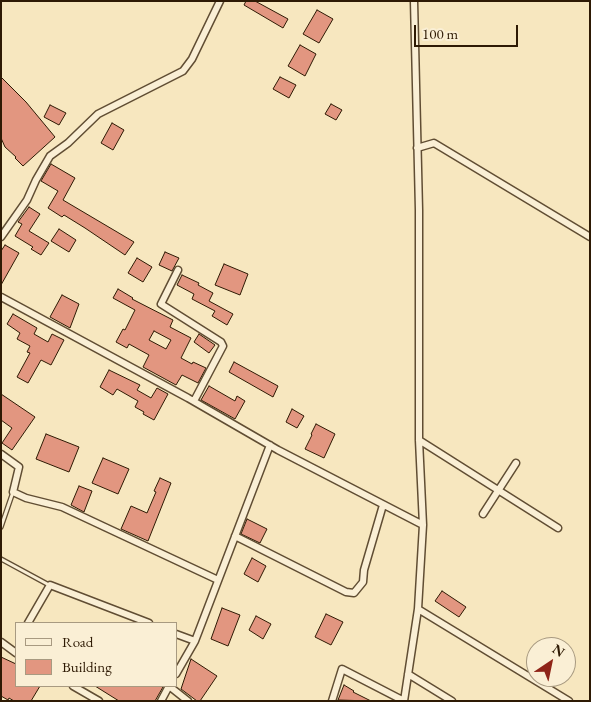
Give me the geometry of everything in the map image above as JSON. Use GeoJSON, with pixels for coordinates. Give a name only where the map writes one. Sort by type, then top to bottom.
{"type":"FeatureCollection","features":[{"type":"Feature","properties":{"kind":"street"},"geometry":{"type":"LineString","coordinates":[[1,237],[27,200],[50,156],[68,143],[98,114],[183,71],[192,59],[220,1]]}},
{"type":"Feature","properties":{"kind":"street"},"geometry":{"type":"LineString","coordinates":[[332,701],[342,669],[404,701],[418,609],[423,525],[419,440],[418,148],[414,1]]}},
{"type":"Feature","properties":{"kind":"street"},"geometry":{"type":"LineString","coordinates":[[418,148],[427,144],[434,144],[590,237]]}},
{"type":"Feature","properties":{"kind":"street"},"geometry":{"type":"LineString","coordinates":[[178,270],[161,304],[221,342],[223,346],[194,401]]}},
{"type":"Feature","properties":{"kind":"street"},"geometry":{"type":"LineString","coordinates":[[1,297],[194,401],[270,445],[423,525]]}},
{"type":"Feature","properties":{"kind":"street"},"geometry":{"type":"LineString","coordinates":[[419,440],[558,528]]}},
{"type":"Feature","properties":{"kind":"street"},"geometry":{"type":"LineString","coordinates":[[178,671],[195,641],[270,445]]}},
{"type":"Feature","properties":{"kind":"street"},"geometry":{"type":"LineString","coordinates":[[1,454],[19,467],[14,492],[26,498],[62,507],[218,580]]}},
{"type":"Feature","properties":{"kind":"street"},"geometry":{"type":"LineString","coordinates":[[484,514],[516,463]]}},
{"type":"Feature","properties":{"kind":"street"},"geometry":{"type":"LineString","coordinates":[[235,536],[346,592],[354,593],[363,582],[364,570],[383,505]]}},
{"type":"Feature","properties":{"kind":"street"},"geometry":{"type":"LineString","coordinates":[[29,622],[50,585],[146,622]]}},
{"type":"Feature","properties":{"kind":"street"},"geometry":{"type":"LineString","coordinates":[[418,609],[569,701]]}},
{"type":"Feature","properties":{"kind":"street"},"geometry":{"type":"LineString","coordinates":[[178,635],[195,641]]}},
{"type":"Feature","properties":{"kind":"street"},"geometry":{"type":"LineString","coordinates":[[1,642],[15,649]]}},
{"type":"Feature","properties":{"kind":"street"},"geometry":{"type":"LineString","coordinates":[[408,674],[452,701]]}},
{"type":"Feature","properties":{"kind":"street"},"geometry":{"type":"LineString","coordinates":[[75,687],[99,701]]}},
{"type":"Feature","properties":{"kind":"street"},"geometry":{"type":"LineString","coordinates":[[161,701],[168,687]]}},
{"type":"Feature","properties":{"kind":"street"},"geometry":{"type":"LineString","coordinates":[[170,687],[188,701]]}},
{"type":"Feature","properties":{"kind":"lane"},"geometry":{"type":"LineString","coordinates":[[1,527],[14,492]]}},
{"type":"Feature","properties":{"kind":"lane"},"geometry":{"type":"LineString","coordinates":[[1,559],[50,585]]}},
{"type":"Feature","properties":{"kind":"building"},"geometry":{"type":"Polygon","coordinates":[[[246,1],[255,1],[288,19],[283,28],[244,5],[246,1]]]}},
{"type":"Feature","properties":{"kind":"building"},"geometry":{"type":"Polygon","coordinates":[[[317,10],[333,19],[319,43],[303,34],[317,10]]]}},
{"type":"Feature","properties":{"kind":"building"},"geometry":{"type":"Polygon","coordinates":[[[300,45],[316,54],[305,76],[288,66],[300,45]]]}},
{"type":"Feature","properties":{"kind":"building"},"geometry":{"type":"Polygon","coordinates":[[[1,77],[26,102],[55,137],[23,166],[5,147],[1,138],[1,77]]]}},
{"type":"Feature","properties":{"kind":"building"},"geometry":{"type":"Polygon","coordinates":[[[280,77],[296,85],[289,98],[273,89],[280,77]]]}},
{"type":"Feature","properties":{"kind":"building"},"geometry":{"type":"Polygon","coordinates":[[[331,104],[342,110],[336,120],[325,114],[331,104]]]}},
{"type":"Feature","properties":{"kind":"building"},"geometry":{"type":"Polygon","coordinates":[[[50,105],[66,113],[59,125],[44,117],[50,105]]]}},
{"type":"Feature","properties":{"kind":"building"},"geometry":{"type":"Polygon","coordinates":[[[112,123],[124,130],[113,150],[101,143],[112,123]]]}},
{"type":"Feature","properties":{"kind":"building"},"geometry":{"type":"Polygon","coordinates":[[[51,164],[75,178],[63,200],[134,242],[125,255],[64,215],[62,217],[48,208],[58,191],[41,181],[51,164]]]}},
{"type":"Feature","properties":{"kind":"building"},"geometry":{"type":"Polygon","coordinates":[[[29,207],[40,214],[29,231],[49,243],[41,255],[31,249],[33,247],[15,236],[22,224],[18,222],[29,207]]]}},
{"type":"Feature","properties":{"kind":"building"},"geometry":{"type":"Polygon","coordinates":[[[59,229],[76,240],[69,252],[51,241],[59,229]]]}},
{"type":"Feature","properties":{"kind":"building"},"geometry":{"type":"Polygon","coordinates":[[[5,245],[19,253],[1,285],[1,251],[5,245]]]}},
{"type":"Feature","properties":{"kind":"building"},"geometry":{"type":"Polygon","coordinates":[[[165,252],[179,258],[172,271],[159,265],[165,252]]]}},
{"type":"Feature","properties":{"kind":"building"},"geometry":{"type":"Polygon","coordinates":[[[137,258],[152,267],[143,282],[128,273],[137,258]]]}},
{"type":"Feature","properties":{"kind":"building"},"geometry":{"type":"Polygon","coordinates":[[[224,264],[248,274],[240,295],[215,285],[224,264]]]}},
{"type":"Feature","properties":{"kind":"building"},"geometry":{"type":"Polygon","coordinates":[[[182,275],[199,283],[198,285],[213,293],[209,301],[233,314],[227,325],[212,316],[215,311],[192,299],[194,294],[177,285],[182,275]]]}},
{"type":"Feature","properties":{"kind":"building"},"geometry":{"type":"Polygon","coordinates":[[[118,289],[132,299],[173,320],[170,327],[191,338],[181,358],[206,368],[198,383],[182,375],[176,385],[143,367],[149,355],[129,344],[127,348],[116,342],[123,329],[125,330],[135,310],[113,298],[118,289]],[[154,331],[149,340],[166,349],[171,340],[154,331]]]}},
{"type":"Feature","properties":{"kind":"building"},"geometry":{"type":"Polygon","coordinates":[[[62,295],[79,304],[70,328],[50,317],[62,295]]]}},
{"type":"Feature","properties":{"kind":"building"},"geometry":{"type":"Polygon","coordinates":[[[13,314],[37,328],[34,334],[48,342],[52,334],[64,340],[51,365],[41,360],[28,383],[17,377],[30,353],[27,352],[30,346],[17,339],[20,333],[7,324],[13,314]]]}},
{"type":"Feature","properties":{"kind":"building"},"geometry":{"type":"Polygon","coordinates":[[[199,334],[215,345],[209,353],[194,342],[199,334]]]}},
{"type":"Feature","properties":{"kind":"building"},"geometry":{"type":"Polygon","coordinates":[[[234,362],[278,386],[273,397],[229,372],[234,362]]]}},
{"type":"Feature","properties":{"kind":"building"},"geometry":{"type":"Polygon","coordinates":[[[109,370],[140,385],[137,390],[151,398],[157,388],[168,394],[154,420],[135,407],[138,401],[117,389],[113,395],[100,387],[109,370]]]}},
{"type":"Feature","properties":{"kind":"building"},"geometry":{"type":"Polygon","coordinates":[[[209,386],[235,401],[237,396],[245,401],[235,419],[201,400],[209,386]]]}},
{"type":"Feature","properties":{"kind":"building"},"geometry":{"type":"Polygon","coordinates":[[[1,394],[35,417],[12,450],[2,443],[12,428],[1,420],[1,394]]]}},
{"type":"Feature","properties":{"kind":"building"},"geometry":{"type":"Polygon","coordinates":[[[292,409],[304,416],[297,428],[286,422],[292,409]]]}},
{"type":"Feature","properties":{"kind":"building"},"geometry":{"type":"Polygon","coordinates":[[[316,424],[335,434],[324,458],[305,449],[316,424]]]}},
{"type":"Feature","properties":{"kind":"building"},"geometry":{"type":"Polygon","coordinates":[[[46,434],[79,447],[69,472],[36,459],[46,434]]]}},
{"type":"Feature","properties":{"kind":"building"},"geometry":{"type":"Polygon","coordinates":[[[103,458],[129,469],[118,494],[92,483],[103,458]]]}},
{"type":"Feature","properties":{"kind":"building"},"geometry":{"type":"Polygon","coordinates":[[[160,478],[171,483],[148,541],[121,529],[131,506],[147,513],[160,478]]]}},
{"type":"Feature","properties":{"kind":"building"},"geometry":{"type":"Polygon","coordinates":[[[79,486],[92,491],[84,512],[71,505],[79,486]]]}},
{"type":"Feature","properties":{"kind":"building"},"geometry":{"type":"Polygon","coordinates":[[[247,519],[267,529],[260,543],[241,534],[247,519]]]}},
{"type":"Feature","properties":{"kind":"building"},"geometry":{"type":"Polygon","coordinates":[[[252,558],[266,566],[258,582],[244,574],[252,558]]]}},
{"type":"Feature","properties":{"kind":"building"},"geometry":{"type":"Polygon","coordinates":[[[442,591],[466,607],[459,617],[435,601],[442,591]]]}},
{"type":"Feature","properties":{"kind":"building"},"geometry":{"type":"Polygon","coordinates":[[[222,608],[240,615],[228,646],[211,639],[222,608]]]}},
{"type":"Feature","properties":{"kind":"building"},"geometry":{"type":"Polygon","coordinates":[[[326,614],[343,622],[331,645],[315,637],[326,614]]]}},
{"type":"Feature","properties":{"kind":"building"},"geometry":{"type":"Polygon","coordinates":[[[256,616],[271,624],[263,639],[249,630],[256,616]]]}},
{"type":"Feature","properties":{"kind":"building"},"geometry":{"type":"Polygon","coordinates":[[[1,657],[15,664],[15,687],[39,687],[31,701],[14,701],[9,698],[8,700],[1,696],[1,657]]]}},
{"type":"Feature","properties":{"kind":"building"},"geometry":{"type":"Polygon","coordinates":[[[191,659],[217,676],[200,701],[197,701],[181,689],[191,659]]]}},
{"type":"Feature","properties":{"kind":"building"},"geometry":{"type":"Polygon","coordinates":[[[344,685],[353,692],[371,701],[338,700],[344,685]]]}},
{"type":"Feature","properties":{"kind":"building"},"geometry":{"type":"Polygon","coordinates":[[[97,687],[163,687],[155,701],[119,701],[97,687]]]}}]}
